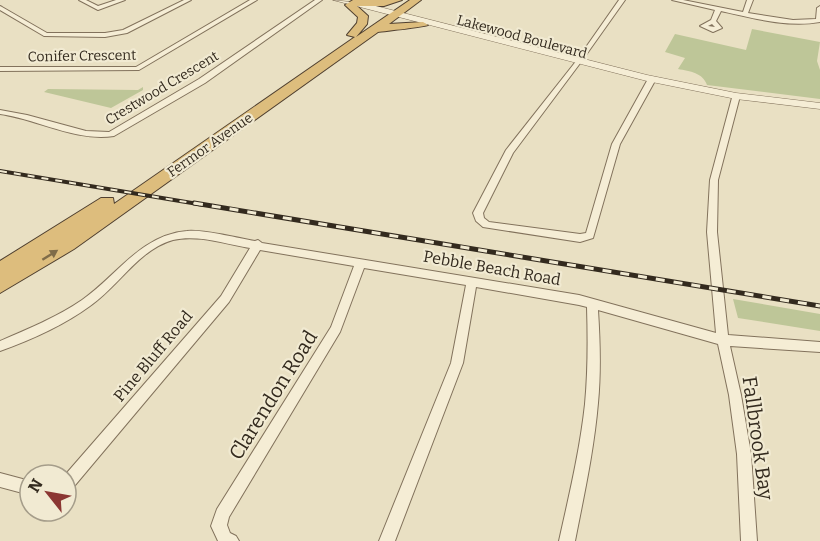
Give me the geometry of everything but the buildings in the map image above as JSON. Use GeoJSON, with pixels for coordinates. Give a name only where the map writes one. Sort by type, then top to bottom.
{"type":"FeatureCollection","features":[{"type":"Feature","properties":{"kind":"highway"},"geometry":{"type":"LineString","coordinates":[[345,2],[384,3],[398,0]]}},
{"type":"Feature","properties":{"kind":"highway","name":"Fermor Avenue"},"geometry":{"type":"LineString","coordinates":[[0,286],[77,238],[367,34],[404,0]]}},
{"type":"Feature","properties":{"kind":"highway"},"geometry":{"type":"LineString","coordinates":[[417,0],[415,12],[425,23]]}},
{"type":"Feature","properties":{"kind":"highway","name":"Fermor Avenue"},"geometry":{"type":"LineString","coordinates":[[0,270],[60,233],[352,35],[417,0]]}},
{"type":"Feature","properties":{"kind":"highway"},"geometry":{"type":"LineString","coordinates":[[345,2],[363,16],[362,24],[352,35]]}},
{"type":"Feature","properties":{"kind":"highway"},"geometry":{"type":"LineString","coordinates":[[367,34],[396,25],[425,23]]}},
{"type":"Feature","properties":{"kind":"street"},"geometry":{"type":"LineString","coordinates":[[82,0],[98,8],[122,0]]}},
{"type":"Feature","properties":{"kind":"street"},"geometry":{"type":"LineString","coordinates":[[0,8],[45,35],[105,35],[134,29],[188,0]]}},
{"type":"Feature","properties":{"kind":"street","name":"Conifer Crescent"},"geometry":{"type":"LineString","coordinates":[[0,69],[137,69],[254,0]]}},
{"type":"Feature","properties":{"kind":"street","name":"Crestwood Crescent"},"geometry":{"type":"LineString","coordinates":[[0,112],[19,114],[94,135],[111,134],[202,81],[319,0]]}},
{"type":"Feature","properties":{"kind":"street"},"geometry":{"type":"LineString","coordinates":[[622,0],[509,152],[478,213],[479,219],[483,223],[578,238],[590,235],[616,144],[650,79]]}},
{"type":"Feature","properties":{"kind":"street"},"geometry":{"type":"LineString","coordinates":[[675,0],[745,14],[814,22],[819,20],[820,8]]}},
{"type":"Feature","properties":{"kind":"street"},"geometry":{"type":"LineString","coordinates":[[745,14],[750,0]]}},
{"type":"Feature","properties":{"kind":"street","name":"Lakewood Boulevard"},"geometry":{"type":"LineString","coordinates":[[345,2],[637,78],[736,96],[820,107]]}},
{"type":"Feature","properties":{"kind":"street"},"geometry":{"type":"LineString","coordinates":[[713,21],[719,9]]}},
{"type":"Feature","properties":{"kind":"street","name":"Fallbrook Bay"},"geometry":{"type":"LineString","coordinates":[[736,96],[714,180],[712,204],[716,289],[744,454],[749,541]]}},
{"type":"Feature","properties":{"kind":"street","name":"Pebble Beach Road"},"geometry":{"type":"LineString","coordinates":[[0,346],[72,312],[107,285],[142,250],[158,241],[189,234],[592,303],[723,340],[820,347]]}},
{"type":"Feature","properties":{"kind":"street","name":"Pine Bluff Road"},"geometry":{"type":"LineString","coordinates":[[78,471],[225,299],[258,244]]}},
{"type":"Feature","properties":{"kind":"street","name":"Clarendon Road"},"geometry":{"type":"LineString","coordinates":[[231,541],[225,538],[219,526],[222,514],[336,329],[361,262]]}},
{"type":"Feature","properties":{"kind":"street"},"geometry":{"type":"LineString","coordinates":[[387,541],[451,380],[463,338],[472,282]]}},
{"type":"Feature","properties":{"kind":"street"},"geometry":{"type":"LineString","coordinates":[[567,541],[592,404],[594,360],[592,303]]}},
{"type":"Feature","properties":{"kind":"street"},"geometry":{"type":"LineString","coordinates":[[0,480],[18,485]]}},
{"type":"Feature","properties":{"kind":"green space"},"geometry":{"type":"Polygon","coordinates":[[[752,29],[820,42],[817,61],[820,70],[820,99],[707,85],[699,75],[678,69],[685,58],[665,52],[675,34],[746,50],[752,29]]]}},
{"type":"Feature","properties":{"kind":"green space"},"geometry":{"type":"Polygon","coordinates":[[[143,87],[143,90],[111,108],[44,92],[48,89],[138,90],[143,87]]]}},
{"type":"Feature","properties":{"kind":"green space"},"geometry":{"type":"Polygon","coordinates":[[[733,299],[820,314],[820,331],[738,318],[733,299]]]}},
{"type":"Feature","properties":{"kind":"railway"},"geometry":{"type":"LineString","coordinates":[[0,171],[204,205]]}},
{"type":"Feature","properties":{"kind":"railway"},"geometry":{"type":"LineString","coordinates":[[194,203],[820,306]]}}]}
